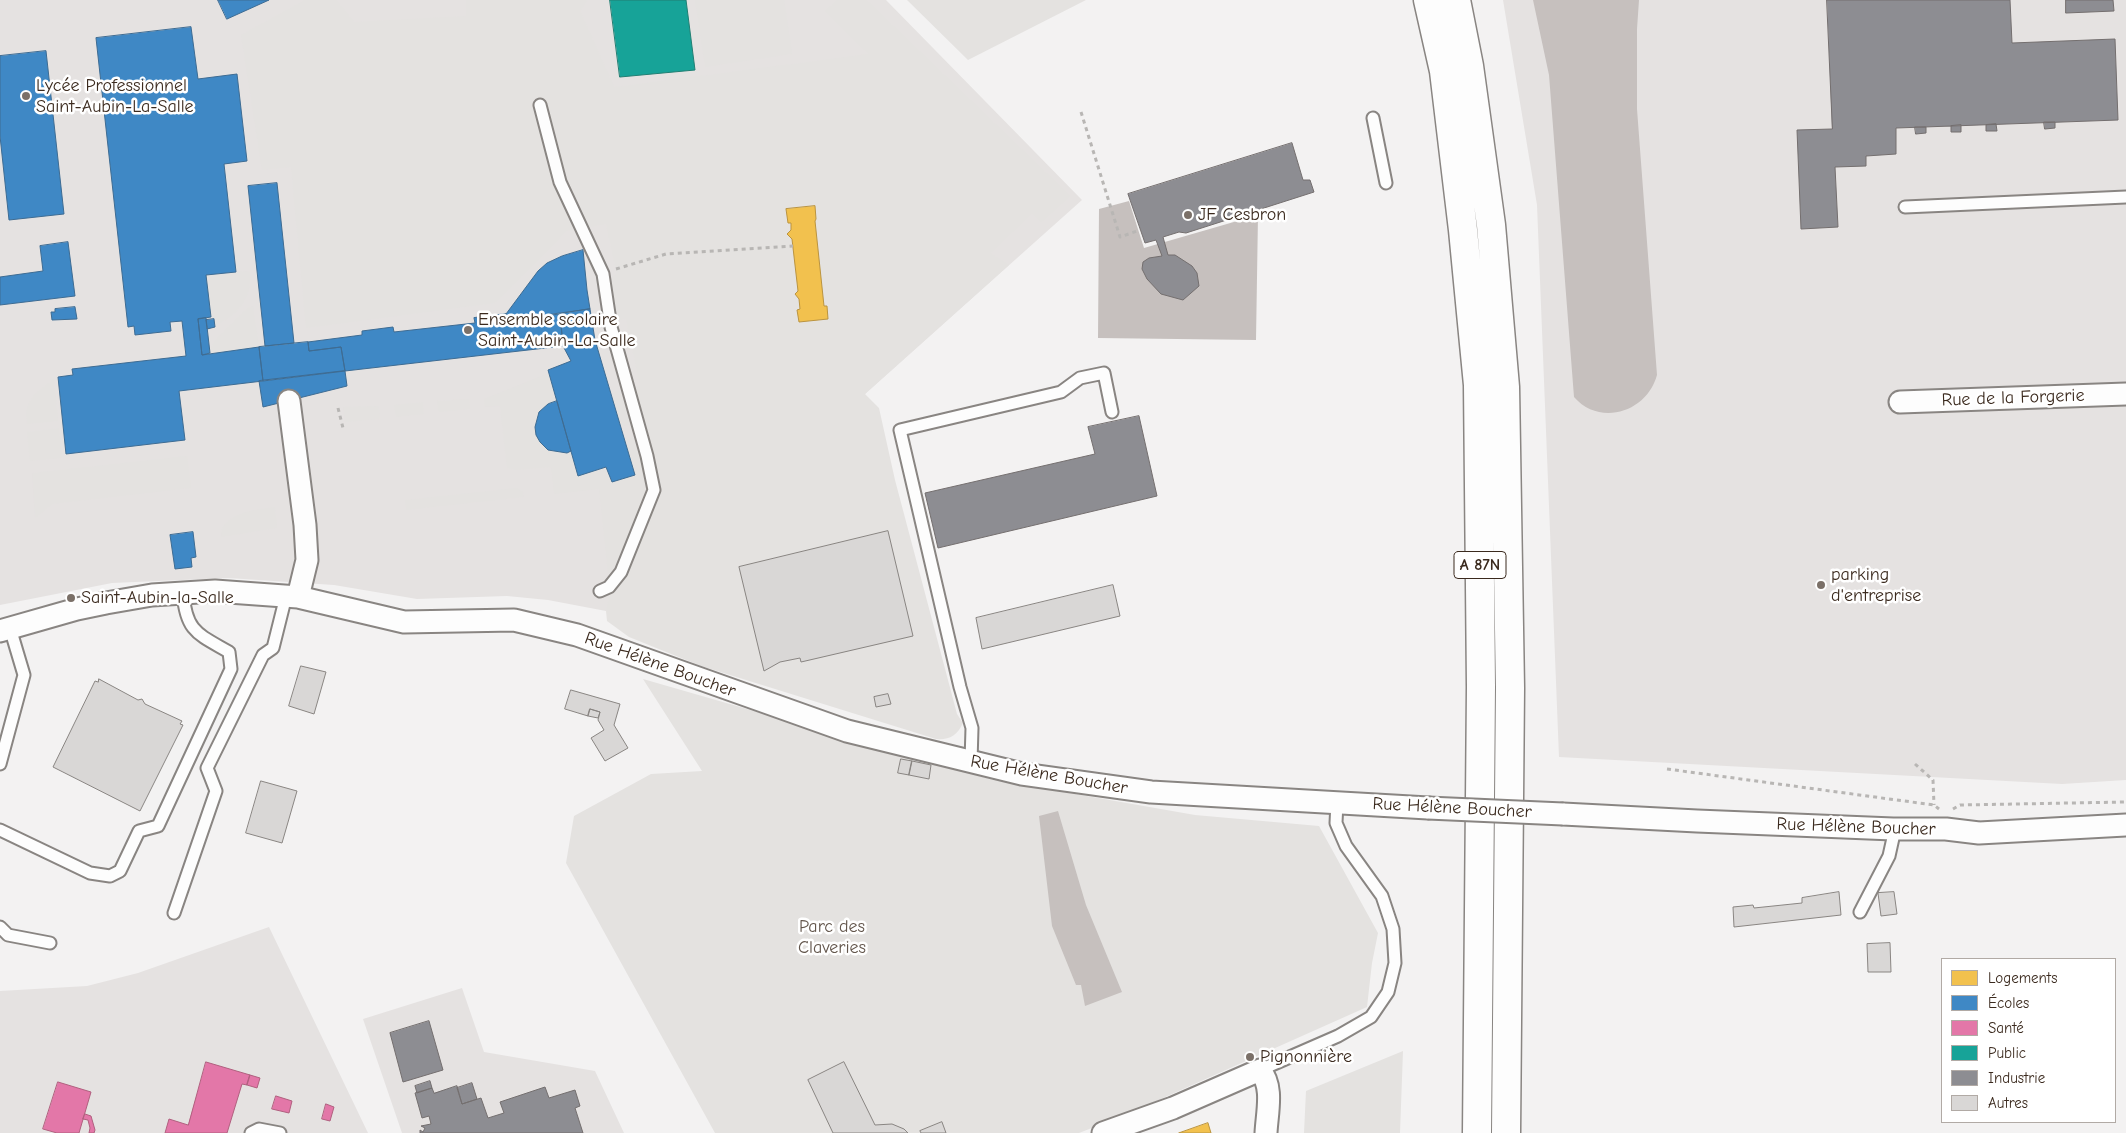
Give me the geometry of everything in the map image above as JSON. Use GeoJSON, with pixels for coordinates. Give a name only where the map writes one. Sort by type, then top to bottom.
{"type":"FeatureCollection","features":[{"type":"Feature","properties":{"kind":"highway","name":"A 87N"},"geometry":{"type":"LineString","coordinates":[[1428,0],[1444,71],[1464,230],[1478,385],[1482,687],[1477,1133]]}},
{"type":"Feature","properties":{"kind":"highway","name":"A 87N"},"geometry":{"type":"LineString","coordinates":[[1456,0],[1469,66],[1490,225],[1505,387],[1510,688],[1506,1133]]}},
{"type":"Feature","properties":{"kind":"street","name":"Rue de la Forgerie"},"geometry":{"type":"LineString","coordinates":[[1900,402],[2126,394]]}},
{"type":"Feature","properties":{"kind":"street"},"geometry":{"type":"LineString","coordinates":[[289,401],[308,560],[292,597]]}},
{"type":"Feature","properties":{"kind":"street","name":"Rue Hélène Boucher"},"geometry":{"type":"LineString","coordinates":[[5,630],[106,603],[152,595],[215,591],[292,597],[404,622],[514,620],[577,635],[836,728],[1022,774],[1151,792],[1428,808],[1895,829],[1946,829],[1979,832],[2126,825]]}},
{"type":"Feature","properties":{"kind":"street"},"geometry":{"type":"LineString","coordinates":[[1103,1133],[1173,1108],[1260,1070],[1267,1078],[1269,1089],[1266,1133]]}},
{"type":"Feature","properties":{"kind":"lane"},"geometry":{"type":"LineString","coordinates":[[540,104],[560,182],[604,274],[611,327],[647,456],[654,490],[621,572],[609,587],[600,591]]}},
{"type":"Feature","properties":{"kind":"lane"},"geometry":{"type":"LineString","coordinates":[[1373,118],[1386,183]]}},
{"type":"Feature","properties":{"kind":"lane"},"geometry":{"type":"LineString","coordinates":[[1905,207],[2126,197]]}},
{"type":"Feature","properties":{"kind":"lane"},"geometry":{"type":"LineString","coordinates":[[971,762],[972,728],[960,687],[900,430],[1061,392],[1080,378],[1104,373],[1112,412]]}},
{"type":"Feature","properties":{"kind":"lane"},"geometry":{"type":"LineString","coordinates":[[0,830],[90,873],[110,876],[120,871],[139,830],[158,826],[231,669],[229,652],[193,629],[186,617],[184,593]]}},
{"type":"Feature","properties":{"kind":"lane"},"geometry":{"type":"LineString","coordinates":[[174,913],[216,791],[207,768],[263,655],[273,648],[292,597]]}},
{"type":"Feature","properties":{"kind":"lane"},"geometry":{"type":"LineString","coordinates":[[0,764],[24,675],[5,630]]}},
{"type":"Feature","properties":{"kind":"lane"},"geometry":{"type":"LineString","coordinates":[[1260,1070],[1338,1036],[1370,1017],[1388,992],[1395,963],[1393,929],[1382,896],[1346,846],[1336,823],[1337,802]]}},
{"type":"Feature","properties":{"kind":"lane"},"geometry":{"type":"LineString","coordinates":[[1860,912],[1889,856],[1895,829]]}},
{"type":"Feature","properties":{"kind":"lane"},"geometry":{"type":"LineString","coordinates":[[0,927],[8,935],[50,943]]}},
{"type":"Feature","properties":{"kind":"lane"},"geometry":{"type":"LineString","coordinates":[[251,1133],[259,1129],[280,1133]]}},
{"type":"Feature","properties":{"kind":"path"},"geometry":{"type":"LineString","coordinates":[[1081,112],[1120,237],[1140,230]]}},
{"type":"Feature","properties":{"kind":"path"},"geometry":{"type":"LineString","coordinates":[[604,274],[666,254],[793,246]]}},
{"type":"Feature","properties":{"kind":"path"},"geometry":{"type":"LineString","coordinates":[[338,408],[343,428]]}},
{"type":"Feature","properties":{"kind":"path"},"geometry":{"type":"LineString","coordinates":[[1915,764],[1933,780],[1934,805]]}},
{"type":"Feature","properties":{"kind":"path"},"geometry":{"type":"LineString","coordinates":[[1667,769],[1934,805],[1946,813],[1960,805],[2126,802]]}},
{"type":"Feature","properties":{"kind":"shaded area","name":"Ensemble scolaire Saint-Aubin-La-Salle"},"geometry":{"type":"Polygon","coordinates":[[[0,0],[886,0],[1082,200],[865,394],[665,493],[638,574],[606,611],[548,600],[507,596],[417,599],[334,585],[228,578],[112,583],[0,605],[0,0]]]}},
{"type":"Feature","properties":{"kind":"shaded area"},"geometry":{"type":"Polygon","coordinates":[[[1503,0],[2126,0],[2126,780],[2062,784],[1559,757],[1537,205],[1503,0]]]}},
{"type":"Feature","properties":{"kind":"shaded area"},"geometry":{"type":"Polygon","coordinates":[[[1533,0],[1639,0],[1637,109],[1657,375],[1652,388],[1643,398],[1633,406],[1622,411],[1609,413],[1597,411],[1585,406],[1574,397],[1549,75],[1533,0]]]}},
{"type":"Feature","properties":{"kind":"shaded area"},"geometry":{"type":"Polygon","coordinates":[[[1129,201],[1144,248],[1258,215],[1256,340],[1098,338],[1099,209],[1129,201]]]}},
{"type":"Feature","properties":{"kind":"shaded area"},"geometry":{"type":"Polygon","coordinates":[[[1058,811],[1086,905],[1122,992],[1085,1006],[1081,985],[1076,985],[1052,926],[1039,816],[1058,811]]]}},
{"type":"Feature","properties":{"kind":"shaded area"},"geometry":{"type":"Polygon","coordinates":[[[269,927],[368,1133],[0,1133],[0,991],[87,986],[138,973],[269,927]]]}},
{"type":"Feature","properties":{"kind":"shaded area"},"geometry":{"type":"Polygon","coordinates":[[[462,988],[484,1052],[595,1071],[624,1133],[402,1133],[363,1019],[462,988]]]}},
{"type":"Feature","properties":{"kind":"green space"},"geometry":{"type":"Polygon","coordinates":[[[305,0],[336,0],[354,22],[466,16],[466,0],[587,0],[580,11],[614,87],[869,54],[825,11],[838,0],[866,0],[1070,196],[1041,222],[1032,213],[990,253],[1009,265],[865,394],[879,408],[895,480],[957,714],[963,723],[955,734],[949,738],[936,739],[701,666],[629,637],[607,621],[606,611],[610,594],[622,582],[633,562],[661,490],[655,461],[633,388],[640,386],[626,319],[617,320],[612,317],[609,286],[612,277],[617,274],[606,224],[566,231],[495,303],[306,328],[291,167],[262,170],[241,35],[305,0]]]}},
{"type":"Feature","properties":{"kind":"green space"},"geometry":{"type":"Polygon","coordinates":[[[695,0],[784,0],[792,54],[705,67],[695,0]]]}},
{"type":"Feature","properties":{"kind":"green space"},"geometry":{"type":"Polygon","coordinates":[[[907,0],[1086,0],[968,60],[907,0]]]}},
{"type":"Feature","properties":{"kind":"green space"},"geometry":{"type":"Polygon","coordinates":[[[250,272],[249,289],[246,297],[237,311],[215,326],[214,319],[211,317],[206,275],[250,272]]]}},
{"type":"Feature","properties":{"kind":"green space"},"geometry":{"type":"Polygon","coordinates":[[[253,306],[259,347],[210,353],[211,348],[220,336],[248,308],[253,306]]]}},
{"type":"Feature","properties":{"kind":"green space"},"geometry":{"type":"Polygon","coordinates":[[[549,373],[557,401],[539,412],[535,427],[536,435],[544,447],[554,452],[571,451],[603,468],[612,482],[635,474],[625,440],[633,437],[647,486],[616,566],[608,573],[599,489],[554,494],[551,467],[515,470],[507,468],[500,406],[485,407],[484,399],[549,373]]]}},
{"type":"Feature","properties":{"kind":"green space"},"geometry":{"type":"Polygon","coordinates":[[[54,379],[58,421],[27,424],[29,402],[54,379]]]}},
{"type":"Feature","properties":{"kind":"green space"},"geometry":{"type":"Polygon","coordinates":[[[621,390],[630,424],[621,427],[610,393],[621,390]]]}},
{"type":"Feature","properties":{"kind":"green space"},"geometry":{"type":"Polygon","coordinates":[[[469,399],[469,409],[440,412],[438,410],[437,401],[469,399]]]}},
{"type":"Feature","properties":{"kind":"green space"},"geometry":{"type":"Polygon","coordinates":[[[423,402],[424,414],[396,417],[394,405],[423,402]]]}},
{"type":"Feature","properties":{"kind":"green space"},"geometry":{"type":"Polygon","coordinates":[[[378,406],[379,419],[345,422],[343,407],[378,406]]]}},
{"type":"Feature","properties":{"kind":"green space"},"geometry":{"type":"Polygon","coordinates":[[[59,428],[62,458],[30,461],[27,432],[59,428]]]}},
{"type":"Feature","properties":{"kind":"green space"},"geometry":{"type":"Polygon","coordinates":[[[187,456],[191,488],[52,504],[35,518],[32,473],[187,456]]]}},
{"type":"Feature","properties":{"kind":"green space"},"geometry":{"type":"Polygon","coordinates":[[[516,488],[523,492],[524,497],[406,510],[405,500],[516,488]]]}},
{"type":"Feature","properties":{"kind":"green space"},"geometry":{"type":"Polygon","coordinates":[[[275,507],[277,528],[221,537],[222,529],[226,522],[233,517],[250,511],[275,507]]]}},
{"type":"Feature","properties":{"kind":"green space","name":"Parc des Claveries"},"geometry":{"type":"Polygon","coordinates":[[[643,679],[990,779],[1195,815],[1319,826],[1378,933],[1372,963],[1367,1007],[1125,1115],[1079,1133],[715,1133],[566,863],[574,816],[651,774],[702,771],[643,679]]]}},
{"type":"Feature","properties":{"kind":"green space"},"geometry":{"type":"Polygon","coordinates":[[[1403,1051],[1400,1133],[1304,1133],[1306,1091],[1403,1051]]]}},
{"type":"Feature","properties":{"kind":"building: Logements"},"geometry":{"type":"Polygon","coordinates":[[[815,206],[824,306],[827,306],[828,319],[799,322],[797,310],[800,309],[799,299],[795,294],[798,291],[792,239],[787,234],[791,230],[791,223],[788,223],[786,209],[815,206]]]}},
{"type":"Feature","properties":{"kind":"building: Logements"},"geometry":{"type":"Polygon","coordinates":[[[1208,1123],[1211,1133],[1179,1133],[1208,1123]]]}},
{"type":"Feature","properties":{"kind":"building: Écoles"},"geometry":{"type":"Polygon","coordinates":[[[218,0],[269,0],[227,19],[218,0]]]}},
{"type":"Feature","properties":{"kind":"building: Écoles"},"geometry":{"type":"Polygon","coordinates":[[[191,27],[198,79],[237,74],[247,161],[224,164],[236,272],[206,275],[211,317],[198,319],[202,355],[259,347],[263,381],[179,391],[185,440],[66,454],[58,377],[73,375],[72,369],[186,356],[182,321],[170,322],[171,331],[135,335],[134,326],[128,327],[96,38],[191,27]]]}},
{"type":"Feature","properties":{"kind":"building: Écoles","name":"Lycée Professionnel Saint-Aubin-La-Salle"},"geometry":{"type":"Polygon","coordinates":[[[46,51],[64,214],[9,220],[0,136],[0,56],[46,51]]]}},
{"type":"Feature","properties":{"kind":"building: Écoles"},"geometry":{"type":"Polygon","coordinates":[[[277,183],[294,343],[265,346],[248,186],[277,183]]]}},
{"type":"Feature","properties":{"kind":"building: Écoles"},"geometry":{"type":"Polygon","coordinates":[[[68,242],[75,296],[0,305],[0,277],[43,271],[40,246],[68,242]]]}},
{"type":"Feature","properties":{"kind":"building: Écoles"},"geometry":{"type":"Polygon","coordinates":[[[583,250],[590,309],[507,320],[506,314],[538,271],[547,263],[562,256],[583,250]]]}},
{"type":"Feature","properties":{"kind":"building: Écoles"},"geometry":{"type":"Polygon","coordinates":[[[75,307],[77,319],[52,320],[51,312],[55,312],[55,309],[75,307]]]}},
{"type":"Feature","properties":{"kind":"building: Écoles"},"geometry":{"type":"Polygon","coordinates":[[[590,309],[595,340],[635,475],[612,482],[606,467],[578,476],[548,370],[571,361],[563,346],[560,314],[590,309]]]}},
{"type":"Feature","properties":{"kind":"building: Écoles"},"geometry":{"type":"Polygon","coordinates":[[[506,314],[507,320],[560,314],[563,346],[345,371],[341,347],[309,351],[308,342],[362,335],[362,331],[393,327],[394,332],[475,323],[474,318],[506,314]]]}},
{"type":"Feature","properties":{"kind":"building: Écoles"},"geometry":{"type":"Polygon","coordinates":[[[206,318],[210,353],[202,355],[198,319],[206,318]]]}},
{"type":"Feature","properties":{"kind":"building: Écoles"},"geometry":{"type":"Polygon","coordinates":[[[214,319],[215,327],[207,329],[206,320],[214,319]]]}},
{"type":"Feature","properties":{"kind":"building: Écoles"},"geometry":{"type":"Polygon","coordinates":[[[308,342],[309,351],[341,347],[345,371],[263,381],[259,347],[308,342]]]}},
{"type":"Feature","properties":{"kind":"building: Écoles"},"geometry":{"type":"Polygon","coordinates":[[[345,371],[347,386],[263,407],[259,381],[345,371]]]}},
{"type":"Feature","properties":{"kind":"building: Écoles"},"geometry":{"type":"Polygon","coordinates":[[[557,401],[571,451],[567,453],[548,450],[536,435],[535,427],[539,412],[548,404],[557,401]]]}},
{"type":"Feature","properties":{"kind":"building: Écoles"},"geometry":{"type":"Polygon","coordinates":[[[193,532],[196,557],[191,558],[192,567],[175,569],[170,535],[193,532]]]}},
{"type":"Feature","properties":{"kind":"building: Santé"},"geometry":{"type":"Polygon","coordinates":[[[206,1062],[250,1075],[247,1085],[242,1084],[227,1133],[165,1133],[169,1119],[188,1125],[206,1062]]]}},
{"type":"Feature","properties":{"kind":"building: Santé"},"geometry":{"type":"Polygon","coordinates":[[[250,1075],[260,1078],[257,1088],[247,1085],[250,1075]]]}},
{"type":"Feature","properties":{"kind":"building: Santé"},"geometry":{"type":"Polygon","coordinates":[[[58,1082],[91,1092],[79,1133],[57,1133],[43,1129],[58,1082]]]}},
{"type":"Feature","properties":{"kind":"building: Santé"},"geometry":{"type":"Polygon","coordinates":[[[276,1096],[292,1101],[289,1113],[272,1109],[276,1096]]]}},
{"type":"Feature","properties":{"kind":"building: Santé"},"geometry":{"type":"Polygon","coordinates":[[[326,1104],[334,1107],[330,1121],[322,1119],[326,1104]]]}},
{"type":"Feature","properties":{"kind":"building: Santé"},"geometry":{"type":"Polygon","coordinates":[[[85,1114],[91,1116],[95,1130],[94,1133],[89,1133],[88,1120],[83,1119],[85,1114]]]}},
{"type":"Feature","properties":{"kind":"building: Public"},"geometry":{"type":"Polygon","coordinates":[[[610,0],[686,0],[695,70],[620,77],[610,0]]]}},
{"type":"Feature","properties":{"kind":"building: Industrie"},"geometry":{"type":"Polygon","coordinates":[[[1827,0],[2010,0],[2012,43],[2115,39],[2118,120],[1896,128],[1896,154],[1866,156],[1866,166],[1835,167],[1838,227],[1801,229],[1797,130],[1832,129],[1827,0]]]}},
{"type":"Feature","properties":{"kind":"building: Industrie"},"geometry":{"type":"Polygon","coordinates":[[[2066,0],[2113,0],[2114,11],[2066,13],[2066,0]]]}},
{"type":"Feature","properties":{"kind":"building: Industrie"},"geometry":{"type":"Polygon","coordinates":[[[2044,122],[2055,122],[2055,128],[2045,129],[2044,122]]]}},
{"type":"Feature","properties":{"kind":"building: Industrie"},"geometry":{"type":"Polygon","coordinates":[[[1996,124],[1997,131],[1986,131],[1986,125],[1996,124]]]}},
{"type":"Feature","properties":{"kind":"building: Industrie"},"geometry":{"type":"Polygon","coordinates":[[[1961,125],[1961,132],[1951,132],[1951,126],[1961,125]]]}},
{"type":"Feature","properties":{"kind":"building: Industrie"},"geometry":{"type":"Polygon","coordinates":[[[1915,127],[1926,127],[1926,133],[1916,134],[1915,127]]]}},
{"type":"Feature","properties":{"kind":"building: Industrie","name":"JF Cesbron"},"geometry":{"type":"Polygon","coordinates":[[[1292,143],[1303,180],[1310,180],[1314,192],[1186,233],[1179,232],[1163,237],[1168,255],[1175,255],[1192,266],[1197,273],[1199,286],[1183,300],[1161,294],[1147,279],[1142,269],[1143,262],[1149,258],[1162,256],[1156,240],[1145,243],[1128,194],[1292,143]]]}},
{"type":"Feature","properties":{"kind":"building: Industrie"},"geometry":{"type":"Polygon","coordinates":[[[1139,416],[1157,496],[938,548],[925,493],[1095,454],[1088,427],[1139,416]]]}},
{"type":"Feature","properties":{"kind":"building: Industrie"},"geometry":{"type":"Polygon","coordinates":[[[429,1021],[443,1070],[403,1082],[390,1033],[429,1021]]]}},
{"type":"Feature","properties":{"kind":"building: Industrie"},"geometry":{"type":"Polygon","coordinates":[[[430,1081],[432,1088],[417,1093],[415,1086],[430,1081]]]}},
{"type":"Feature","properties":{"kind":"building: Industrie"},"geometry":{"type":"Polygon","coordinates":[[[472,1083],[477,1099],[462,1104],[457,1088],[472,1083]]]}},
{"type":"Feature","properties":{"kind":"building: Industrie"},"geometry":{"type":"Polygon","coordinates":[[[457,1086],[462,1104],[481,1098],[488,1118],[504,1113],[500,1102],[545,1087],[549,1098],[575,1090],[580,1106],[575,1108],[583,1133],[420,1133],[420,1130],[423,1132],[425,1128],[421,1126],[431,1124],[429,1116],[422,1118],[415,1093],[432,1088],[434,1093],[457,1086]]]}},
{"type":"Feature","properties":{"kind":"building: Autres"},"geometry":{"type":"Polygon","coordinates":[[[888,531],[913,636],[801,662],[800,658],[780,662],[764,671],[739,567],[888,531]]]}},
{"type":"Feature","properties":{"kind":"building: Autres"},"geometry":{"type":"Polygon","coordinates":[[[1113,585],[1120,616],[982,649],[976,618],[1113,585]]]}},
{"type":"Feature","properties":{"kind":"building: Autres"},"geometry":{"type":"Polygon","coordinates":[[[301,666],[326,672],[314,714],[289,706],[301,666]]]}},
{"type":"Feature","properties":{"kind":"building: Autres"},"geometry":{"type":"Polygon","coordinates":[[[99,679],[138,700],[142,699],[145,704],[182,721],[180,724],[183,725],[140,811],[53,767],[95,681],[98,682],[99,679]]]}},
{"type":"Feature","properties":{"kind":"building: Autres"},"geometry":{"type":"Polygon","coordinates":[[[571,690],[620,704],[614,725],[628,748],[605,761],[591,738],[604,730],[598,720],[600,712],[590,709],[588,716],[565,709],[571,690]]]}},
{"type":"Feature","properties":{"kind":"building: Autres"},"geometry":{"type":"Polygon","coordinates":[[[888,694],[891,704],[876,707],[874,697],[888,694]]]}},
{"type":"Feature","properties":{"kind":"building: Autres"},"geometry":{"type":"Polygon","coordinates":[[[590,709],[600,712],[598,718],[588,716],[590,709]]]}},
{"type":"Feature","properties":{"kind":"building: Autres"},"geometry":{"type":"Polygon","coordinates":[[[901,759],[912,761],[909,775],[898,773],[901,759]]]}},
{"type":"Feature","properties":{"kind":"building: Autres"},"geometry":{"type":"Polygon","coordinates":[[[912,761],[931,765],[929,779],[909,775],[912,761]]]}},
{"type":"Feature","properties":{"kind":"building: Autres"},"geometry":{"type":"Polygon","coordinates":[[[261,781],[297,791],[282,843],[246,833],[261,781]]]}},
{"type":"Feature","properties":{"kind":"building: Autres"},"geometry":{"type":"Polygon","coordinates":[[[1839,892],[1841,915],[1734,927],[1733,907],[1753,905],[1754,908],[1802,903],[1802,898],[1839,892]]]}},
{"type":"Feature","properties":{"kind":"building: Autres"},"geometry":{"type":"Polygon","coordinates":[[[1894,892],[1897,914],[1881,916],[1878,893],[1894,892]]]}},
{"type":"Feature","properties":{"kind":"building: Autres"},"geometry":{"type":"Polygon","coordinates":[[[1890,943],[1891,972],[1868,972],[1867,944],[1890,943]]]}},
{"type":"Feature","properties":{"kind":"building: Autres"},"geometry":{"type":"Polygon","coordinates":[[[844,1062],[875,1125],[892,1124],[904,1129],[908,1133],[833,1133],[808,1080],[844,1062]]]}},
{"type":"Feature","properties":{"kind":"building: Autres"},"geometry":{"type":"Polygon","coordinates":[[[942,1122],[946,1133],[921,1133],[920,1131],[942,1122]]]}},
{"type":"Feature","properties":{"kind":"place","name":"Lycée Professionnel Saint-Aubin-La-Salle"},"geometry":{"type":"Point","coordinates":[26,96]}},
{"type":"Feature","properties":{"kind":"place","name":"JF Cesbron"},"geometry":{"type":"Point","coordinates":[1188,215]}},
{"type":"Feature","properties":{"kind":"place","name":"Ensemble scolaire Saint-Aubin-La-Salle"},"geometry":{"type":"Point","coordinates":[468,330]}},
{"type":"Feature","properties":{"kind":"place","name":"parking d'entreprise"},"geometry":{"type":"Point","coordinates":[1821,585]}},
{"type":"Feature","properties":{"kind":"place","name":"Saint-Aubin-la-Salle"},"geometry":{"type":"Point","coordinates":[71,598]}},
{"type":"Feature","properties":{"kind":"place","name":"Pignonnière"},"geometry":{"type":"Point","coordinates":[1250,1057]}}]}
